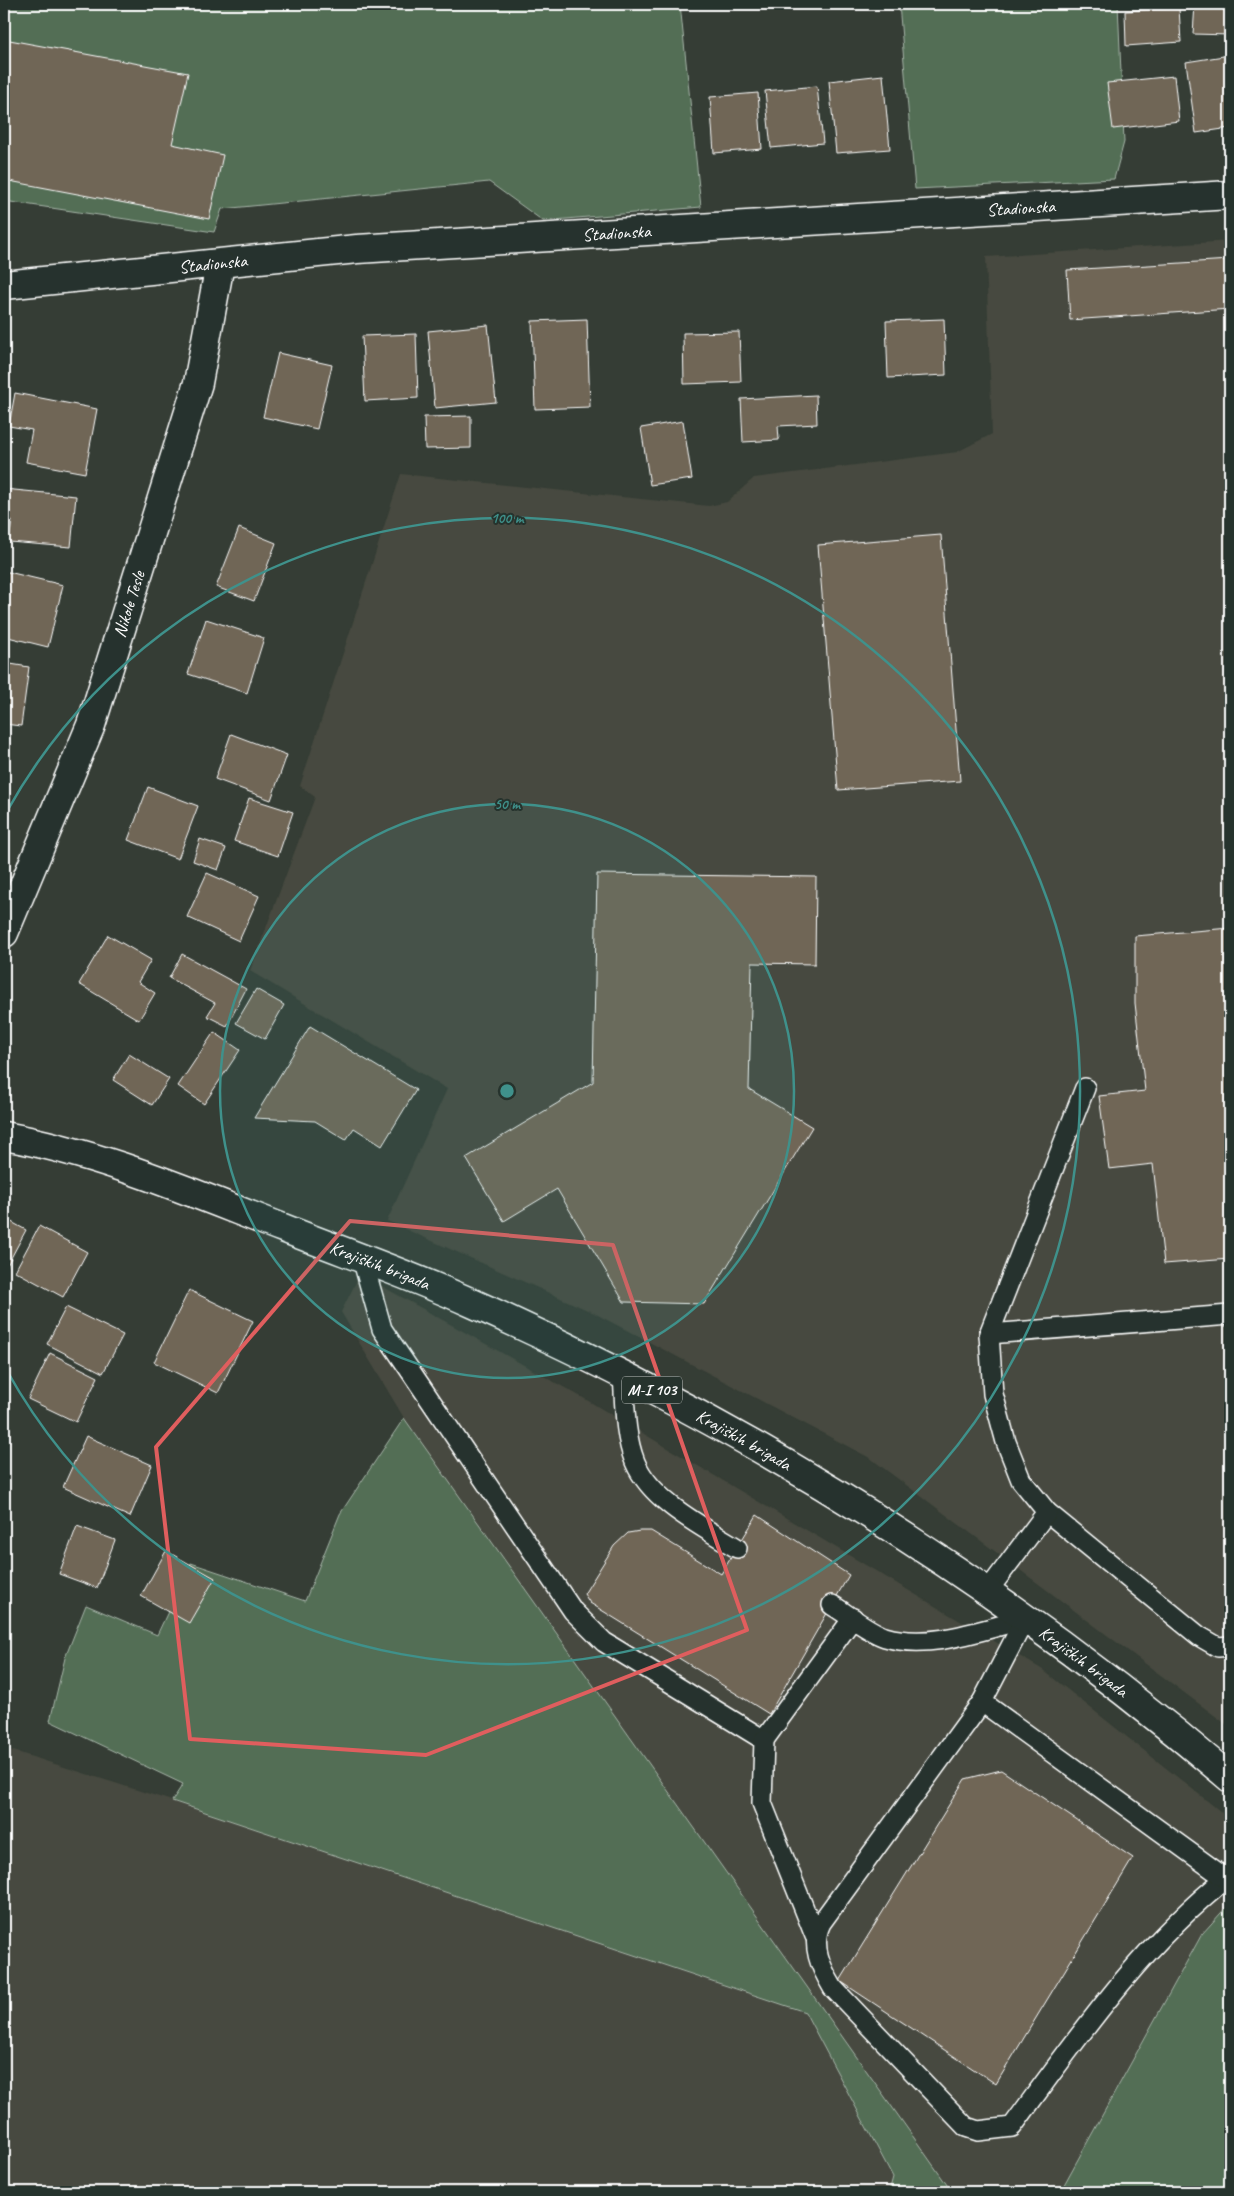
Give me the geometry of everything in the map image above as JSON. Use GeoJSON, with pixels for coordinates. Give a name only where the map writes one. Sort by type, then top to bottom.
{"type":"FeatureCollection","features":[{"type":"Feature","properties":{"kind":"street","name":"Stadionska"},"geometry":{"type":"LineString","coordinates":[[4,284],[357,249],[1230,195]]}},
{"type":"Feature","properties":{"kind":"street","name":"Nikole Tesle"},"geometry":{"type":"LineString","coordinates":[[4,933],[91,725],[198,383],[220,264]]}},
{"type":"Feature","properties":{"kind":"street","name":"Krajiških brigada"},"geometry":{"type":"LineString","coordinates":[[4,1136],[113,1164],[185,1189],[474,1304],[622,1374],[824,1485],[888,1525],[1025,1619],[1106,1679],[1230,1778]]}},
{"type":"Feature","properties":{"kind":"lane"},"geometry":{"type":"LineString","coordinates":[[1085,1088],[989,1334],[993,1394],[1006,1442],[1021,1480],[1047,1512],[1200,1636],[1218,1647],[1230,1646]]}},
{"type":"Feature","properties":{"kind":"lane"},"geometry":{"type":"LineString","coordinates":[[362,1258],[382,1329],[573,1611],[604,1642],[764,1740]]}},
{"type":"Feature","properties":{"kind":"lane"},"geometry":{"type":"LineString","coordinates":[[989,1334],[1230,1314]]}},
{"type":"Feature","properties":{"kind":"lane"},"geometry":{"type":"LineString","coordinates":[[622,1374],[627,1429],[636,1462],[655,1490],[686,1517],[737,1548]]}},
{"type":"Feature","properties":{"kind":"lane"},"geometry":{"type":"LineString","coordinates":[[987,1592],[1047,1512]]}},
{"type":"Feature","properties":{"kind":"lane"},"geometry":{"type":"LineString","coordinates":[[832,1605],[883,1636],[912,1642],[944,1638],[1025,1619]]}},
{"type":"Feature","properties":{"kind":"lane"},"geometry":{"type":"LineString","coordinates":[[853,1618],[764,1740],[762,1803],[815,1936],[821,1968],[833,1988],[966,2127],[978,2132],[1012,2127],[1139,1961],[1176,1922],[1228,1877],[982,1702]]}},
{"type":"Feature","properties":{"kind":"lane"},"geometry":{"type":"LineString","coordinates":[[815,1936],[821,1923],[982,1702],[1025,1619]]}},
{"type":"Feature","properties":{"kind":"highlighted area"},"geometry":{"type":"Polygon","coordinates":[[[350,1221],[613,1245],[747,1630],[426,1755],[190,1739],[156,1447],[350,1221]]]}},
{"type":"Feature","properties":{"kind":"shaded area"},"geometry":{"type":"Polygon","coordinates":[[[1230,241],[1230,1727],[870,1458],[592,1312],[387,1221],[447,1089],[250,971],[315,797],[300,786],[401,474],[709,506],[727,502],[754,478],[957,452],[992,434],[986,257],[1230,241]]]}},
{"type":"Feature","properties":{"kind":"shaded area"},"geometry":{"type":"Polygon","coordinates":[[[360,1274],[585,1399],[1043,1670],[1230,1819],[1230,1903],[1202,1934],[1060,2192],[952,2192],[404,1418],[341,1312],[360,1274]]]}},
{"type":"Feature","properties":{"kind":"shaded area"},"geometry":{"type":"Polygon","coordinates":[[[4,1748],[172,1801],[805,2012],[893,2178],[889,2192],[4,2192],[4,1748]]]}},
{"type":"Feature","properties":{"kind":"green space"},"geometry":{"type":"Polygon","coordinates":[[[4,4],[680,4],[701,207],[543,221],[489,182],[222,209],[214,232],[4,201],[4,4]]]}},
{"type":"Feature","properties":{"kind":"green space"},"geometry":{"type":"Polygon","coordinates":[[[899,4],[1118,4],[1124,142],[1114,179],[915,189],[899,4]]]}},
{"type":"Feature","properties":{"kind":"green space"},"geometry":{"type":"Polygon","coordinates":[[[404,1418],[952,2192],[889,2192],[893,2177],[805,2012],[172,1801],[183,1784],[50,1721],[65,1658],[86,1605],[157,1635],[191,1563],[305,1601],[340,1514],[404,1418]]]}},
{"type":"Feature","properties":{"kind":"green space"},"geometry":{"type":"Polygon","coordinates":[[[1230,1903],[1230,2192],[1060,2192],[1202,1934],[1230,1903]]]}},
{"type":"Feature","properties":{"kind":"building"},"geometry":{"type":"Polygon","coordinates":[[[1195,4],[1230,4],[1230,35],[1193,34],[1195,4]]]}},
{"type":"Feature","properties":{"kind":"building"},"geometry":{"type":"Polygon","coordinates":[[[1179,8],[1181,42],[1126,46],[1125,11],[1179,8]]]}},
{"type":"Feature","properties":{"kind":"building"},"geometry":{"type":"Polygon","coordinates":[[[4,39],[188,73],[172,144],[223,155],[209,219],[4,180],[4,39]]]}},
{"type":"Feature","properties":{"kind":"building"},"geometry":{"type":"Polygon","coordinates":[[[1230,55],[1230,128],[1196,133],[1186,62],[1230,55]]]}},
{"type":"Feature","properties":{"kind":"building"},"geometry":{"type":"Polygon","coordinates":[[[883,75],[890,149],[836,153],[829,81],[883,75]]]}},
{"type":"Feature","properties":{"kind":"building"},"geometry":{"type":"Polygon","coordinates":[[[1174,76],[1179,121],[1113,129],[1107,83],[1174,76]]]}},
{"type":"Feature","properties":{"kind":"building"},"geometry":{"type":"Polygon","coordinates":[[[817,86],[823,143],[771,148],[765,91],[817,86]]]}},
{"type":"Feature","properties":{"kind":"building"},"geometry":{"type":"Polygon","coordinates":[[[758,93],[762,149],[714,153],[710,97],[758,93]]]}},
{"type":"Feature","properties":{"kind":"building"},"geometry":{"type":"Polygon","coordinates":[[[1230,260],[1230,309],[1070,320],[1067,270],[1230,260]]]}},
{"type":"Feature","properties":{"kind":"building"},"geometry":{"type":"Polygon","coordinates":[[[587,319],[590,407],[535,409],[532,321],[587,319]]]}},
{"type":"Feature","properties":{"kind":"building"},"geometry":{"type":"Polygon","coordinates":[[[944,319],[946,375],[888,378],[886,321],[944,319]]]}},
{"type":"Feature","properties":{"kind":"building"},"geometry":{"type":"Polygon","coordinates":[[[488,325],[496,402],[435,408],[428,331],[488,325]]]}},
{"type":"Feature","properties":{"kind":"building"},"geometry":{"type":"Polygon","coordinates":[[[739,332],[741,382],[684,384],[683,333],[739,332]]]}},
{"type":"Feature","properties":{"kind":"building"},"geometry":{"type":"Polygon","coordinates":[[[416,334],[418,398],[365,401],[362,336],[416,334]]]}},
{"type":"Feature","properties":{"kind":"building"},"geometry":{"type":"Polygon","coordinates":[[[278,353],[332,365],[317,429],[263,417],[278,353]]]}},
{"type":"Feature","properties":{"kind":"building"},"geometry":{"type":"Polygon","coordinates":[[[15,393],[97,409],[85,473],[26,462],[32,430],[9,426],[15,393]]]}},
{"type":"Feature","properties":{"kind":"building"},"geometry":{"type":"Polygon","coordinates":[[[816,395],[817,424],[778,426],[779,440],[743,442],[741,399],[816,395]]]}},
{"type":"Feature","properties":{"kind":"building"},"geometry":{"type":"Polygon","coordinates":[[[471,416],[471,448],[425,449],[424,417],[471,416]]]}},
{"type":"Feature","properties":{"kind":"building"},"geometry":{"type":"Polygon","coordinates":[[[683,421],[692,479],[650,485],[641,428],[683,421]]]}},
{"type":"Feature","properties":{"kind":"building"},"geometry":{"type":"Polygon","coordinates":[[[4,489],[76,496],[71,547],[9,542],[12,520],[4,519],[4,489]]]}},
{"type":"Feature","properties":{"kind":"building"},"geometry":{"type":"Polygon","coordinates":[[[239,528],[276,543],[254,601],[216,587],[239,528]]]}},
{"type":"Feature","properties":{"kind":"building"},"geometry":{"type":"Polygon","coordinates":[[[941,535],[960,781],[838,790],[818,545],[941,535]]]}},
{"type":"Feature","properties":{"kind":"building"},"geometry":{"type":"Polygon","coordinates":[[[4,571],[63,585],[48,647],[4,636],[4,571]]]}},
{"type":"Feature","properties":{"kind":"building"},"geometry":{"type":"Polygon","coordinates":[[[206,619],[264,638],[247,693],[188,674],[206,619]]]}},
{"type":"Feature","properties":{"kind":"building"},"geometry":{"type":"Polygon","coordinates":[[[4,663],[29,667],[21,726],[4,724],[4,663]]]}},
{"type":"Feature","properties":{"kind":"building"},"geometry":{"type":"Polygon","coordinates":[[[231,734],[287,755],[271,800],[215,779],[231,734]]]}},
{"type":"Feature","properties":{"kind":"building"},"geometry":{"type":"Polygon","coordinates":[[[148,787],[198,806],[178,859],[128,840],[148,787]]]}},
{"type":"Feature","properties":{"kind":"building"},"geometry":{"type":"Polygon","coordinates":[[[249,798],[293,812],[278,856],[234,841],[249,798]]]}},
{"type":"Feature","properties":{"kind":"building"},"geometry":{"type":"Polygon","coordinates":[[[200,839],[226,848],[218,870],[193,861],[200,839]]]}},
{"type":"Feature","properties":{"kind":"building"},"geometry":{"type":"Polygon","coordinates":[[[207,873],[259,896],[239,941],[187,917],[207,873]]]}},
{"type":"Feature","properties":{"kind":"building"},"geometry":{"type":"Polygon","coordinates":[[[597,874],[816,877],[815,964],[752,963],[749,1089],[812,1127],[704,1304],[624,1302],[557,1189],[504,1221],[466,1158],[593,1082],[597,874]]]}},
{"type":"Feature","properties":{"kind":"building"},"geometry":{"type":"Polygon","coordinates":[[[1230,928],[1230,1259],[1164,1264],[1153,1164],[1109,1169],[1099,1096],[1145,1091],[1135,1003],[1135,936],[1230,928]]]}},
{"type":"Feature","properties":{"kind":"building"},"geometry":{"type":"Polygon","coordinates":[[[108,935],[151,960],[138,982],[155,993],[139,1020],[79,984],[108,935]]]}},
{"type":"Feature","properties":{"kind":"building"},"geometry":{"type":"Polygon","coordinates":[[[182,954],[246,989],[227,1026],[207,1016],[215,1003],[169,978],[182,954]]]}},
{"type":"Feature","properties":{"kind":"building"},"geometry":{"type":"Polygon","coordinates":[[[256,989],[284,1005],[265,1039],[236,1023],[256,989]]]}},
{"type":"Feature","properties":{"kind":"building"},"geometry":{"type":"Polygon","coordinates":[[[310,1026],[416,1090],[382,1146],[354,1128],[346,1140],[315,1121],[254,1118],[310,1026]]]}},
{"type":"Feature","properties":{"kind":"building"},"geometry":{"type":"Polygon","coordinates":[[[214,1032],[240,1050],[204,1104],[178,1086],[214,1032]]]}},
{"type":"Feature","properties":{"kind":"building"},"geometry":{"type":"Polygon","coordinates":[[[129,1054],[169,1079],[152,1105],[113,1080],[129,1054]]]}},
{"type":"Feature","properties":{"kind":"building"},"geometry":{"type":"Polygon","coordinates":[[[4,1218],[26,1230],[4,1271],[4,1218]]]}},
{"type":"Feature","properties":{"kind":"building"},"geometry":{"type":"Polygon","coordinates":[[[39,1226],[87,1252],[63,1297],[15,1271],[39,1226]]]}},
{"type":"Feature","properties":{"kind":"building"},"geometry":{"type":"Polygon","coordinates":[[[189,1290],[253,1321],[218,1393],[154,1362],[189,1290]]]}},
{"type":"Feature","properties":{"kind":"building"},"geometry":{"type":"Polygon","coordinates":[[[66,1307],[123,1335],[103,1373],[47,1344],[66,1307]]]}},
{"type":"Feature","properties":{"kind":"building"},"geometry":{"type":"Polygon","coordinates":[[[50,1353],[98,1377],[76,1422],[28,1399],[50,1353]]]}},
{"type":"Feature","properties":{"kind":"building"},"geometry":{"type":"Polygon","coordinates":[[[86,1436],[152,1465],[130,1517],[63,1487],[86,1436]]]}},
{"type":"Feature","properties":{"kind":"building"},"geometry":{"type":"Polygon","coordinates":[[[757,1515],[849,1575],[769,1714],[590,1603],[584,1594],[614,1546],[628,1533],[640,1531],[651,1531],[721,1574],[757,1515]]]}},
{"type":"Feature","properties":{"kind":"building"},"geometry":{"type":"Polygon","coordinates":[[[77,1526],[115,1540],[97,1588],[59,1574],[77,1526]]]}},
{"type":"Feature","properties":{"kind":"building"},"geometry":{"type":"Polygon","coordinates":[[[166,1551],[215,1578],[189,1623],[141,1596],[166,1551]]]}},
{"type":"Feature","properties":{"kind":"building"},"geometry":{"type":"Polygon","coordinates":[[[1001,1770],[1133,1858],[996,2084],[840,1981],[965,1779],[1001,1770]]]}}]}
